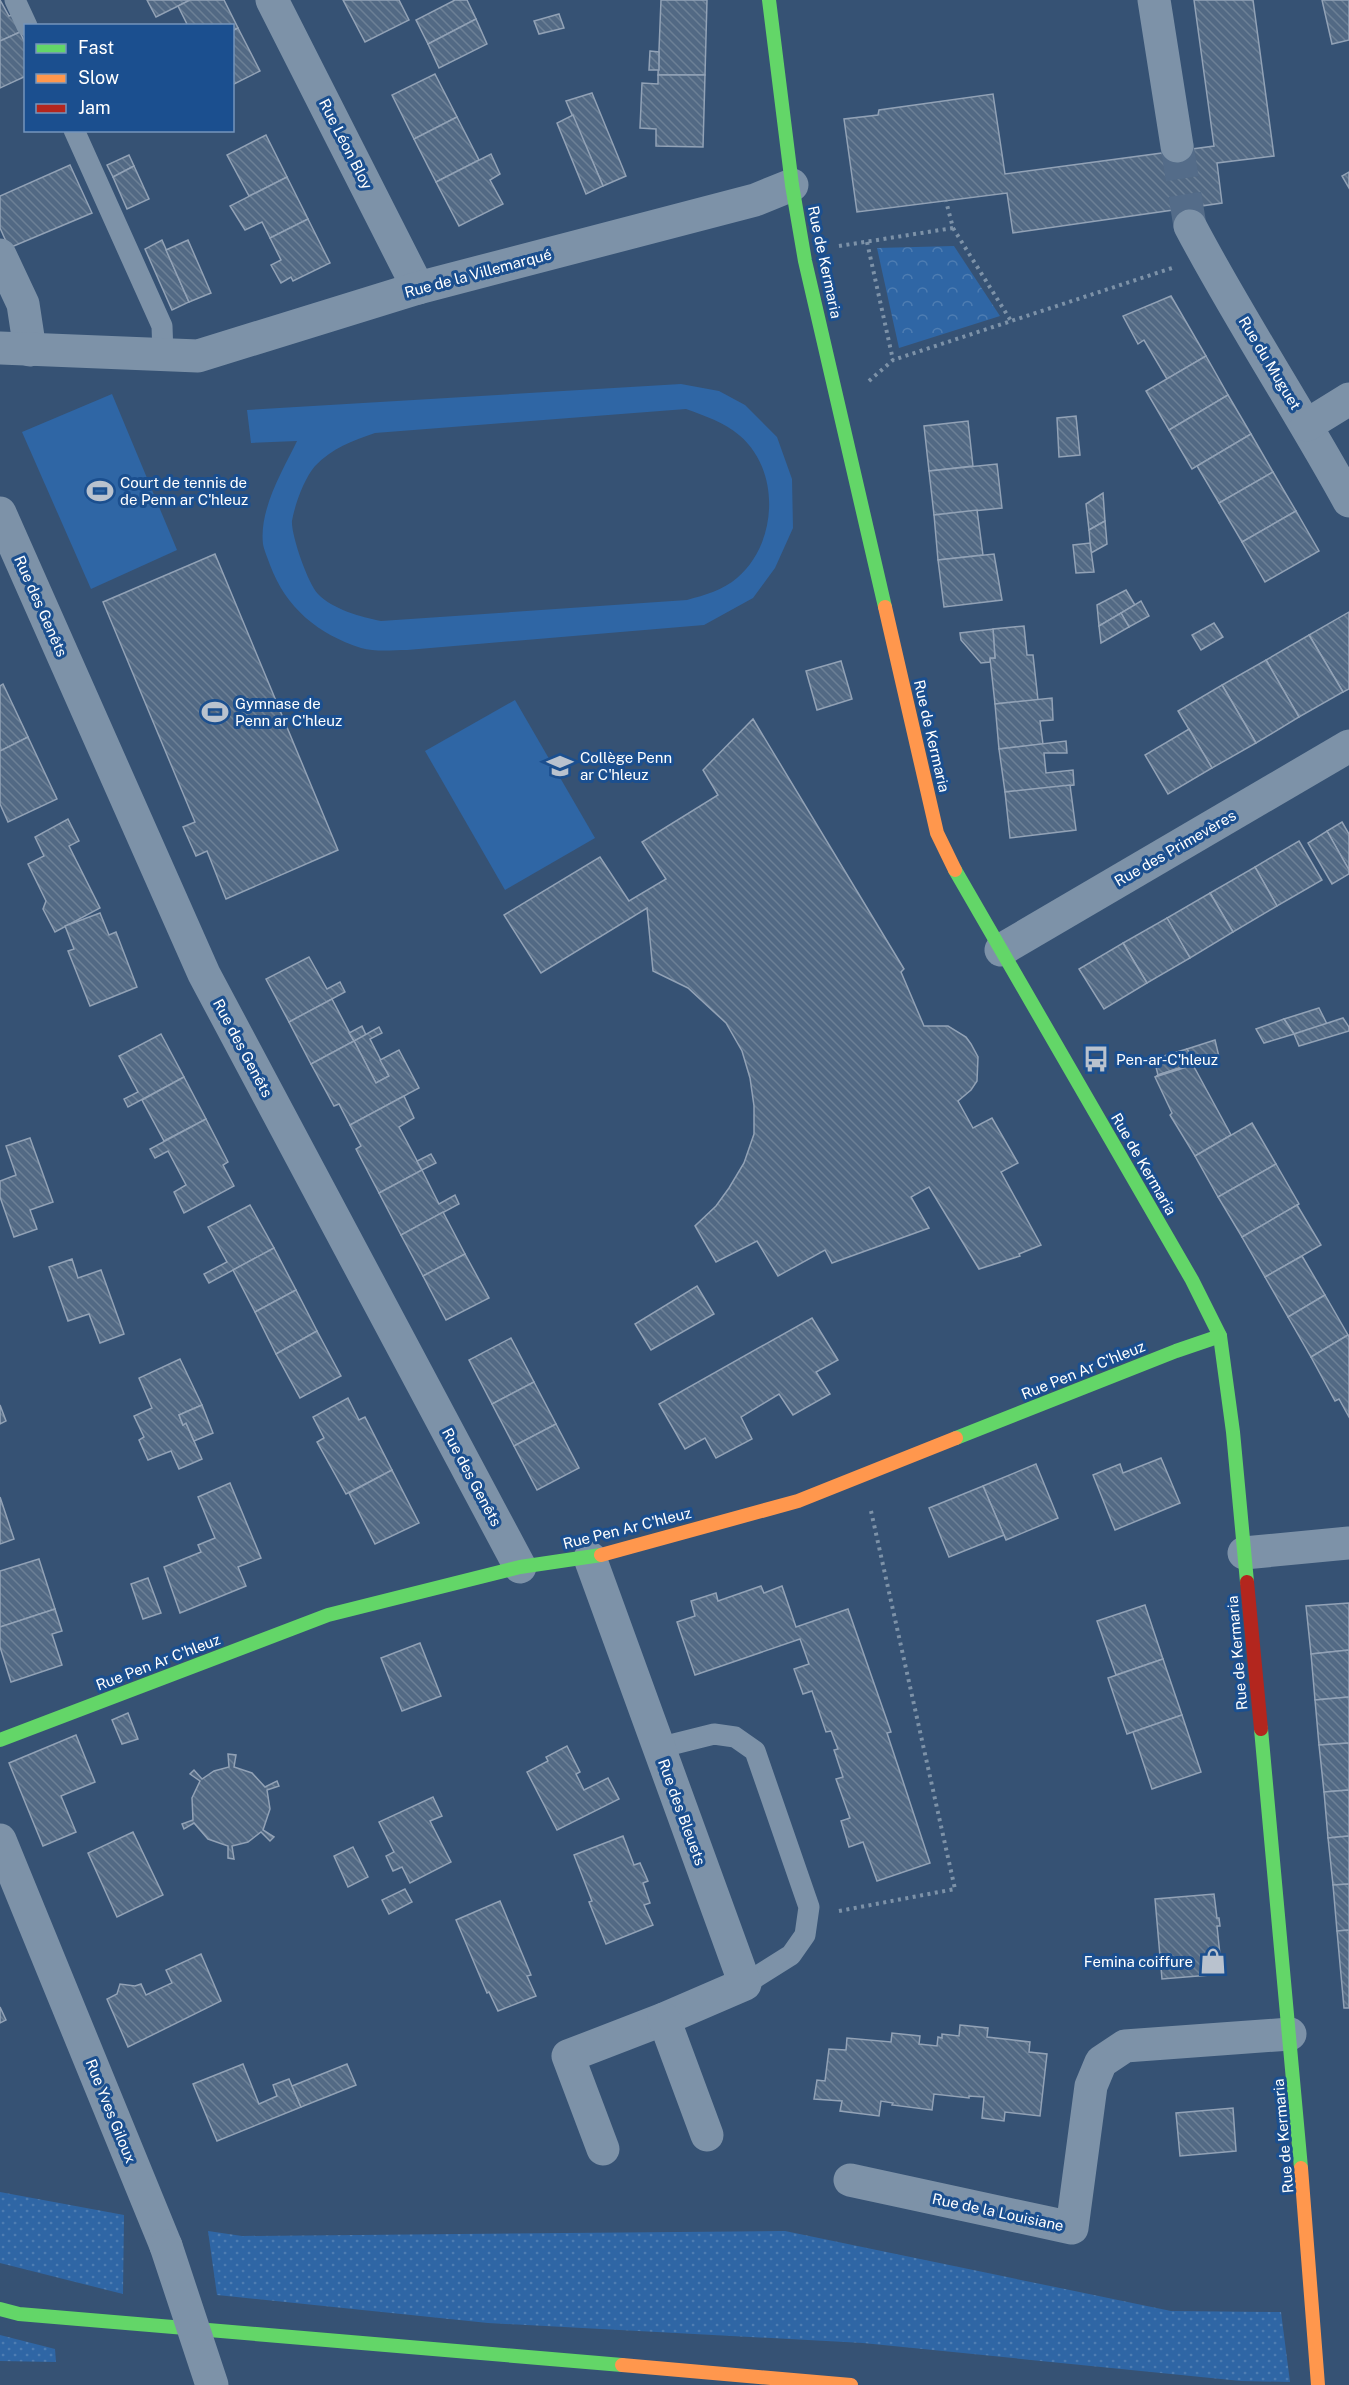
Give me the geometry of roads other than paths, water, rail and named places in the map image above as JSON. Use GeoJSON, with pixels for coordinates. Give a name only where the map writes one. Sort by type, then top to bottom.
{"type":"FeatureCollection","features":[{"type":"Feature","properties":{"kind":"main road","name":"Rue de Kermaria"},"geometry":{"type":"LineString","coordinates":[[769,0],[792,185],[805,261],[937,833],[961,883],[977,906],[1192,1280],[1220,1336],[1233,1432],[1290,2034],[1315,2319],[1318,2385]]}},
{"type":"Feature","properties":{"kind":"main road","name":"Rue Pen Ar C'hleuz"},"geometry":{"type":"LineString","coordinates":[[0,1740],[328,1615],[520,1567],[590,1558],[798,1502],[1176,1351],[1220,1336]]}},
{"type":"Feature","properties":{"kind":"main road"},"geometry":{"type":"LineString","coordinates":[[0,2308],[19,2314],[850,2385]]}},
{"type":"Feature","properties":{"kind":"street","name":"Rue Léon Bloy"},"geometry":{"type":"LineString","coordinates":[[272,0],[418,288]]}},
{"type":"Feature","properties":{"kind":"street"},"geometry":{"type":"LineString","coordinates":[[1154,0],[1177,146]]}},
{"type":"Feature","properties":{"kind":"street","name":"Rue de la Villemarqué"},"geometry":{"type":"LineString","coordinates":[[0,255],[23,304],[15,349],[198,356],[418,288],[755,200],[792,185]]}},
{"type":"Feature","properties":{"kind":"street","name":"Rue du Muguet"},"geometry":{"type":"LineString","coordinates":[[1190,226],[1207,259],[1307,425],[1349,501]]}},
{"type":"Feature","properties":{"kind":"street"},"geometry":{"type":"LineString","coordinates":[[1307,425],[1349,399]]}},
{"type":"Feature","properties":{"kind":"street","name":"Rue des Genêts"},"geometry":{"type":"LineString","coordinates":[[0,513],[204,974],[520,1567]]}},
{"type":"Feature","properties":{"kind":"street","name":"Rue des Primevères"},"geometry":{"type":"LineString","coordinates":[[1001,950],[1349,746]]}},
{"type":"Feature","properties":{"kind":"street"},"geometry":{"type":"LineString","coordinates":[[1244,1553],[1349,1543]]}},
{"type":"Feature","properties":{"kind":"street","name":"Rue des Bleuets"},"geometry":{"type":"LineString","coordinates":[[590,1558],[745,1984]]}},
{"type":"Feature","properties":{"kind":"street","name":"Rue Yves Giloux"},"geometry":{"type":"LineString","coordinates":[[0,1840],[166,2246],[212,2385]]}},
{"type":"Feature","properties":{"kind":"street"},"geometry":{"type":"LineString","coordinates":[[603,2149],[568,2056],[664,2019],[745,1984]]}},
{"type":"Feature","properties":{"kind":"street"},"geometry":{"type":"LineString","coordinates":[[664,2019],[707,2135]]}},
{"type":"Feature","properties":{"kind":"street","name":"Rue de la Louisiane"},"geometry":{"type":"LineString","coordinates":[[850,2180],[1072,2228],[1091,2086],[1101,2062],[1125,2046],[1290,2034]]}},
{"type":"Feature","properties":{"kind":"lane"},"geometry":{"type":"LineString","coordinates":[[15,0],[26,24]]}},
{"type":"Feature","properties":{"kind":"lane"},"geometry":{"type":"LineString","coordinates":[[75,132],[162,326],[163,355]]}},
{"type":"Feature","properties":{"kind":"lane"},"geometry":{"type":"LineString","coordinates":[[658,1748],[714,1734],[735,1737],[755,1751],[809,1907],[805,1935],[791,1956],[745,1984]]}},
{"type":"Feature","properties":{"kind":"tunnel"},"geometry":{"type":"LineString","coordinates":[[1177,146],[1190,226]]}},
{"type":"Feature","properties":{"kind":"place","name":"Court de tennis de de Penn ar C'hleuz"},"geometry":{"type":"Point","coordinates":[100,491]}},
{"type":"Feature","properties":{"kind":"place","name":"Gymnase de Penn ar C'hleuz"},"geometry":{"type":"Point","coordinates":[215,712]}},
{"type":"Feature","properties":{"kind":"place","name":"Collège Penn ar C'hleuz"},"geometry":{"type":"Point","coordinates":[560,766]}},
{"type":"Feature","properties":{"kind":"place","name":"Pen-ar-C'hleuz"},"geometry":{"type":"Point","coordinates":[1096,1059]}},
{"type":"Feature","properties":{"kind":"place","name":"Femina coiffure"},"geometry":{"type":"Point","coordinates":[1213,1961]}}]}
